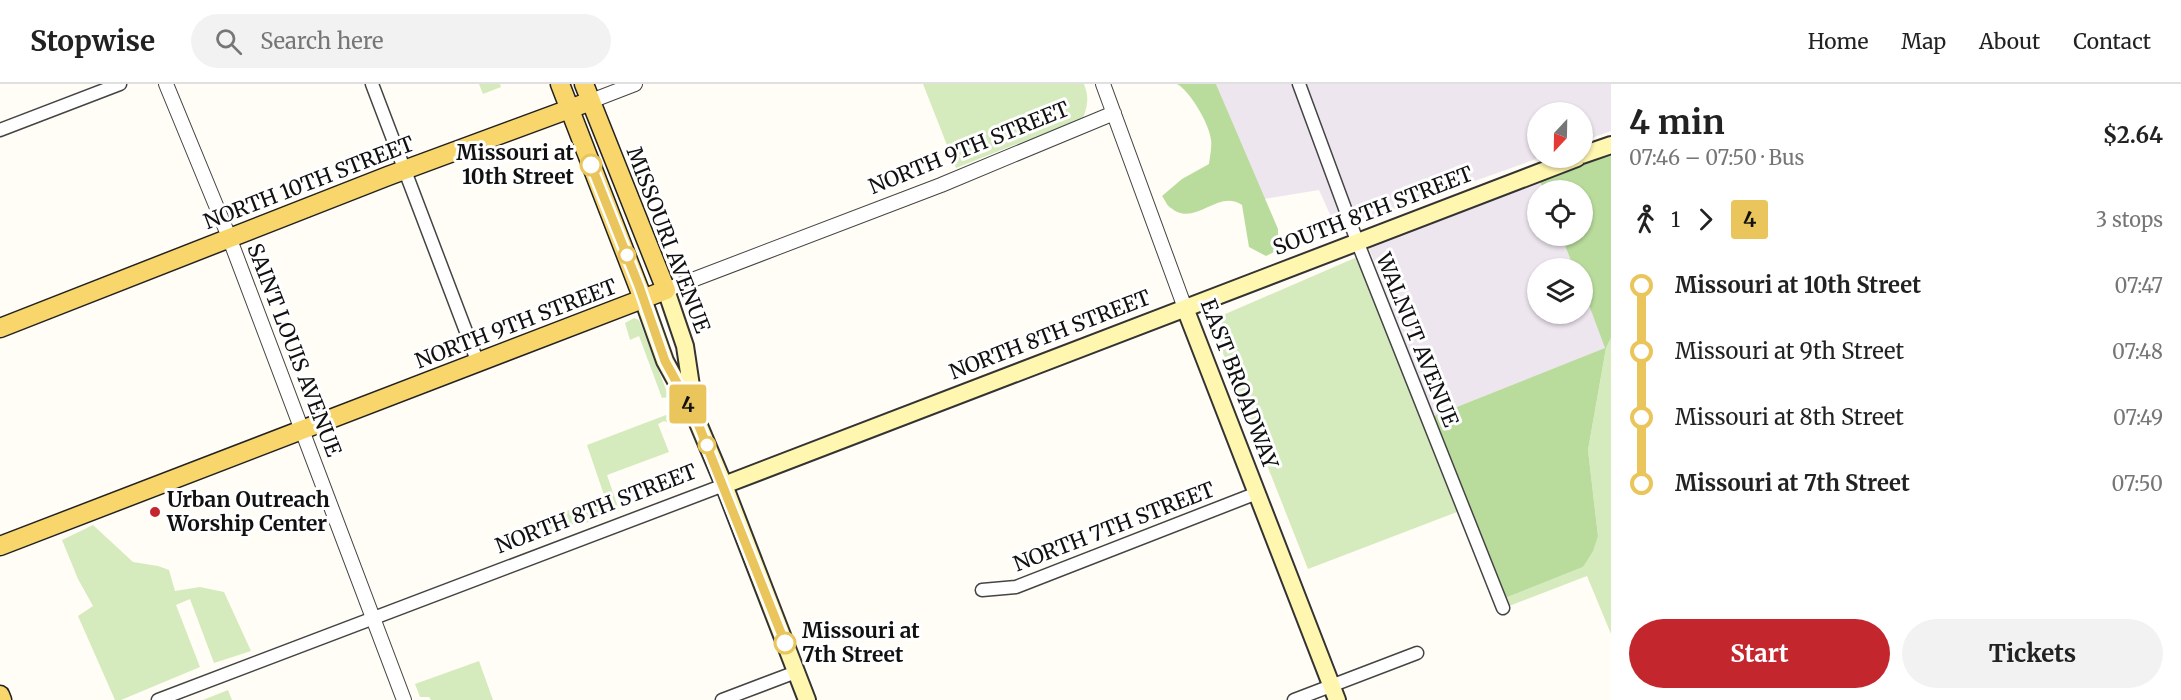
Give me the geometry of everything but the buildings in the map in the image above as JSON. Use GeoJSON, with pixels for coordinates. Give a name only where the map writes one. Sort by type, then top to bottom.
{"type":"FeatureCollection","features":[{"type":"Feature","properties":{"kind":"main road","name":"MISSOURI AVENUE"},"geometry":{"type":"LineString","coordinates":[[560,84],[665,361],[695,416],[724,485],[807,700]]}},
{"type":"Feature","properties":{"kind":"main road","name":"MISSOURI AVENUE"},"geometry":{"type":"LineString","coordinates":[[584,84],[666,290],[685,346],[695,416]]}},
{"type":"Feature","properties":{"kind":"main road","name":"NORTH 10TH STREET"},"geometry":{"type":"LineString","coordinates":[[0,328],[229,237],[591,102]]}},
{"type":"Feature","properties":{"kind":"main road"},"geometry":{"type":"LineString","coordinates":[[1593,151],[1611,145]]}},
{"type":"Feature","properties":{"kind":"main road","name":"SOUTH 8TH STREET"},"geometry":{"type":"LineString","coordinates":[[1185,308],[1550,168]]}},
{"type":"Feature","properties":{"kind":"main road","name":"NORTH 9TH STREET"},"geometry":{"type":"LineString","coordinates":[[0,546],[666,290]]}},
{"type":"Feature","properties":{"kind":"main road","name":"NORTH 8TH STREET"},"geometry":{"type":"LineString","coordinates":[[724,485],[893,417],[1185,308]]}},
{"type":"Feature","properties":{"kind":"main road","name":"EAST BROADWAY"},"geometry":{"type":"LineString","coordinates":[[1185,308],[1334,693]]}},
{"type":"Feature","properties":{"kind":"main road"},"geometry":{"type":"LineString","coordinates":[[0,695],[2,700]]}},
{"type":"Feature","properties":{"kind":"street"},"geometry":{"type":"LineString","coordinates":[[0,130],[120,84]]}},
{"type":"Feature","properties":{"kind":"street","name":"SAINT LOUIS AVENUE"},"geometry":{"type":"LineString","coordinates":[[166,84],[229,237],[405,700]]}},
{"type":"Feature","properties":{"kind":"street"},"geometry":{"type":"LineString","coordinates":[[372,84],[478,363]]}},
{"type":"Feature","properties":{"kind":"street","name":"NORTH 10TH STREET"},"geometry":{"type":"LineString","coordinates":[[591,102],[636,84]]}},
{"type":"Feature","properties":{"kind":"street","name":"EAST BROADWAY"},"geometry":{"type":"LineString","coordinates":[[1103,84],[1185,308]]}},
{"type":"Feature","properties":{"kind":"street","name":"WALNUT AVENUE"},"geometry":{"type":"LineString","coordinates":[[1299,84],[1357,241],[1503,608]]}},
{"type":"Feature","properties":{"kind":"street","name":"NORTH 9TH STREET"},"geometry":{"type":"LineString","coordinates":[[666,290],[941,185],[1114,113]]}},
{"type":"Feature","properties":{"kind":"street","name":"NORTH 8TH STREET"},"geometry":{"type":"LineString","coordinates":[[158,700],[724,485]]}},
{"type":"Feature","properties":{"kind":"street","name":"NORTH 7TH STREET"},"geometry":{"type":"LineString","coordinates":[[982,590],[1016,587],[1257,493]]}},
{"type":"Feature","properties":{"kind":"street"},"geometry":{"type":"LineString","coordinates":[[1294,700],[1334,693],[1417,652]]}},
{"type":"Feature","properties":{"kind":"street"},"geometry":{"type":"LineString","coordinates":[[722,700],[796,672]]}},
{"type":"Feature","properties":{"kind":"shaded area"},"geometry":{"type":"Polygon","coordinates":[[[1216,84],[1611,84],[1611,131],[1593,137],[1593,102],[1527,102],[1527,162],[1337,230],[1319,190],[1264,199],[1216,84]]]}},
{"type":"Feature","properties":{"kind":"shaded area"},"geometry":{"type":"Polygon","coordinates":[[[1527,187],[1527,246],[1565,246],[1570,258],[1527,258],[1527,324],[1593,324],[1593,315],[1606,348],[1434,416],[1368,246],[1527,187]]]}},
{"type":"Feature","properties":{"kind":"green space"},"geometry":{"type":"Polygon","coordinates":[[[479,84],[500,84],[501,87],[483,94],[479,84]]]}},
{"type":"Feature","properties":{"kind":"green space"},"geometry":{"type":"Polygon","coordinates":[[[923,84],[1084,84],[1087,105],[1083,118],[956,168],[923,84]]]}},
{"type":"Feature","properties":{"kind":"green space"},"geometry":{"type":"Polygon","coordinates":[[[1177,84],[1216,84],[1278,229],[1278,250],[1266,256],[1249,247],[1242,205],[1233,201],[1224,201],[1189,214],[1180,213],[1170,207],[1162,196],[1182,179],[1209,164],[1210,134],[1193,101],[1177,84]]]}},
{"type":"Feature","properties":{"kind":"green space"},"geometry":{"type":"Polygon","coordinates":[[[1611,154],[1611,338],[1606,348],[1588,450],[1598,536],[1593,551],[1583,567],[1505,598],[1434,416],[1605,348],[1593,316],[1593,258],[1570,258],[1565,246],[1593,246],[1593,180],[1545,180],[1576,168],[1593,168],[1593,161],[1611,154]]]}},
{"type":"Feature","properties":{"kind":"green space"},"geometry":{"type":"Polygon","coordinates":[[[1357,257],[1457,512],[1308,569],[1215,333],[1216,318],[1357,257]]]}},
{"type":"Feature","properties":{"kind":"green space"},"geometry":{"type":"Polygon","coordinates":[[[634,318],[639,320],[669,397],[662,398],[639,336],[630,340],[625,323],[634,318]]]}},
{"type":"Feature","properties":{"kind":"green space"},"geometry":{"type":"Polygon","coordinates":[[[1611,338],[1611,634],[1587,576],[1509,606],[1505,598],[1583,567],[1598,536],[1588,450],[1606,348],[1611,338]]]}},
{"type":"Feature","properties":{"kind":"green space"},"geometry":{"type":"Polygon","coordinates":[[[674,412],[680,424],[664,421],[658,424],[669,452],[607,475],[619,510],[578,526],[576,523],[555,532],[545,533],[541,522],[604,495],[587,445],[674,412]]]}},
{"type":"Feature","properties":{"kind":"green space"},"geometry":{"type":"Polygon","coordinates":[[[93,525],[133,562],[169,570],[175,591],[200,587],[224,592],[251,651],[214,663],[190,599],[176,605],[200,667],[121,700],[115,700],[78,616],[93,606],[78,579],[62,540],[93,525]]]}},
{"type":"Feature","properties":{"kind":"green space"},"geometry":{"type":"Polygon","coordinates":[[[479,661],[493,700],[431,700],[429,697],[420,697],[415,684],[479,661]]]}},
{"type":"Feature","properties":{"kind":"green space"},"geometry":{"type":"Polygon","coordinates":[[[228,690],[232,700],[203,700],[228,690]]]}},
{"type":"Feature","properties":{"kind":"bus line","name":"4"},"geometry":{"type":"LineString","coordinates":[[591,165],[639,286],[665,361],[695,416],[785,643]]}},
{"type":"Feature","properties":{"kind":"place","name":"Missouri at 10th Street"},"geometry":{"type":"Point","coordinates":[591,165]}},
{"type":"Feature","properties":{"kind":"place","name":"Urban Outreach Worship Center"},"geometry":{"type":"Point","coordinates":[155,512]}},
{"type":"Feature","properties":{"kind":"place","name":"Missouri at 7th Street"},"geometry":{"type":"Point","coordinates":[785,643]}}]}
